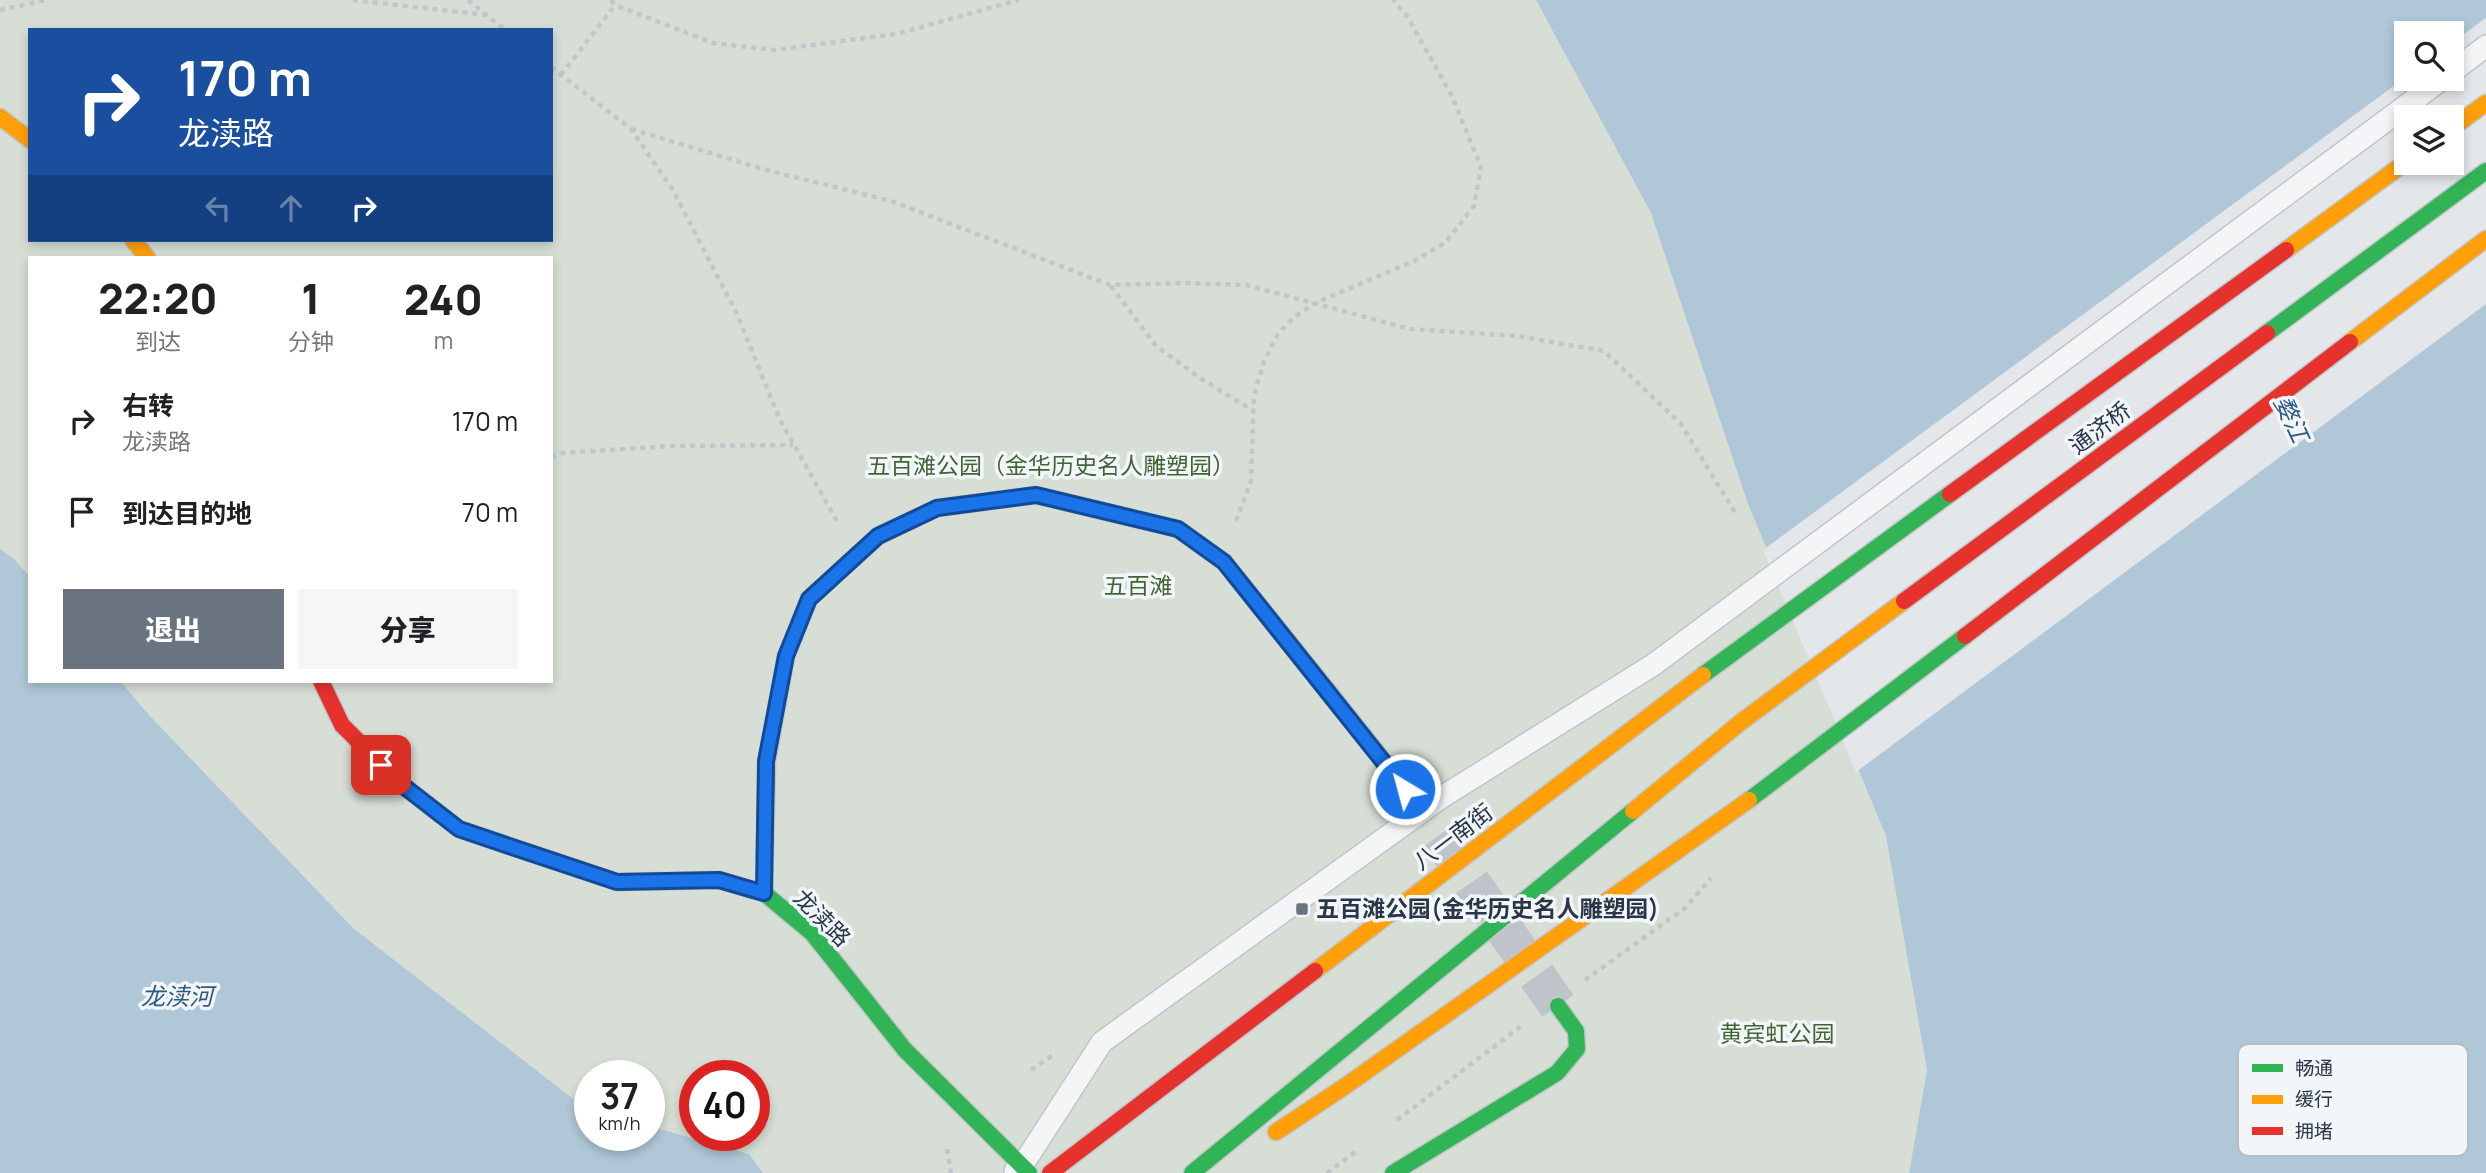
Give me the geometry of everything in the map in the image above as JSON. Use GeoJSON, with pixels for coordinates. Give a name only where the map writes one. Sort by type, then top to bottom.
{"type":"FeatureCollection","features":[{"type":"Feature","properties":{"kind":"main road"},"geometry":{"type":"LineString","coordinates":[[2464,119],[2486,103]]}},
{"type":"Feature","properties":{"kind":"main road"},"geometry":{"type":"LineString","coordinates":[[0,117],[28,138]]}},
{"type":"Feature","properties":{"kind":"main road","name":"通济桥"},"geometry":{"type":"LineString","coordinates":[[1717,664],[2394,171]]}},
{"type":"Feature","properties":{"kind":"main road","name":"通济桥"},"geometry":{"type":"LineString","coordinates":[[1192,1173],[1741,722],[2486,171]]}},
{"type":"Feature","properties":{"kind":"main road"},"geometry":{"type":"LineString","coordinates":[[1267,1137],[1344,1087],[1761,791],[2486,239]]}},
{"type":"Feature","properties":{"kind":"main road"},"geometry":{"type":"LineString","coordinates":[[135,242],[146,256]]}},
{"type":"Feature","properties":{"kind":"main road"},"geometry":{"type":"LineString","coordinates":[[764,893],[766,761],[786,656],[809,599],[878,536],[937,508],[1036,495],[1178,529],[1224,562],[1405,789]]}},
{"type":"Feature","properties":{"kind":"main road","name":"八一南街"},"geometry":{"type":"LineString","coordinates":[[1050,1173],[1717,664]]}},
{"type":"Feature","properties":{"kind":"main road","name":"龙渎路"},"geometry":{"type":"LineString","coordinates":[[322,683],[342,725],[401,784],[459,829],[617,882],[719,880],[764,893],[811,933],[905,1050],[1021,1171]]}},
{"type":"Feature","properties":{"kind":"main road"},"geometry":{"type":"LineString","coordinates":[[1393,1173],[1557,1073],[1577,1049],[1576,1031],[1558,1006]]}},
{"type":"Feature","properties":{"kind":"main road"},"geometry":{"type":"LineString","coordinates":[[1212,1173],[1234,1159]]}},
{"type":"Feature","properties":{"kind":"lane"},"geometry":{"type":"LineString","coordinates":[[2464,63],[2486,46]]}},
{"type":"Feature","properties":{"kind":"lane"},"geometry":{"type":"LineString","coordinates":[[1021,1171],[1102,1042],[1442,797],[1653,665],[2426,91]]}},
{"type":"Feature","properties":{"kind":"path"},"geometry":{"type":"LineString","coordinates":[[0,10],[46,0]]}},
{"type":"Feature","properties":{"kind":"path"},"geometry":{"type":"LineString","coordinates":[[353,0],[487,15]]}},
{"type":"Feature","properties":{"kind":"path"},"geometry":{"type":"LineString","coordinates":[[468,0],[503,28]]}},
{"type":"Feature","properties":{"kind":"path"},"geometry":{"type":"LineString","coordinates":[[611,0],[615,5],[713,43],[774,50],[896,34],[1019,0]]}},
{"type":"Feature","properties":{"kind":"path"},"geometry":{"type":"LineString","coordinates":[[1224,562],[1251,481],[1254,395],[1263,364],[1278,334],[1293,318],[1315,303],[1412,262],[1445,243],[1474,206],[1481,167],[1452,96],[1407,16],[1393,0]]}},
{"type":"Feature","properties":{"kind":"path"},"geometry":{"type":"LineString","coordinates":[[561,75],[615,5]]}},
{"type":"Feature","properties":{"kind":"path"},"geometry":{"type":"LineString","coordinates":[[553,69],[631,129],[673,190],[737,314],[779,419],[857,556]]}},
{"type":"Feature","properties":{"kind":"path"},"geometry":{"type":"LineString","coordinates":[[631,129],[766,170],[891,201],[1110,285],[1246,285],[1410,329],[1517,336],[1604,351],[1681,424],[1736,513]]}},
{"type":"Feature","properties":{"kind":"path"},"geometry":{"type":"LineString","coordinates":[[1110,285],[1156,346],[1203,380],[1253,410]]}},
{"type":"Feature","properties":{"kind":"path"},"geometry":{"type":"LineString","coordinates":[[553,456],[562,453],[672,446],[793,445]]}},
{"type":"Feature","properties":{"kind":"green space","name":"五百滩"},"geometry":{"type":"Polygon","coordinates":[[[0,0],[1536,0],[1651,213],[1748,504],[1886,836],[1927,1070],[1909,1173],[763,1173],[749,1154],[738,1151],[770,1151],[770,1060],[679,1060],[679,1134],[665,1130],[665,1060],[574,1060],[574,1099],[353,928],[122,683],[553,683],[553,256],[28,256],[28,575],[14,559],[0,549],[0,0]]]}},
{"type":"Feature","properties":{"kind":"water","name":"婺江"},"geometry":{"type":"Polygon","coordinates":[[[1536,0],[2486,0],[2486,1173],[1909,1173],[1927,1070],[1886,836],[1748,504],[1651,213],[1536,0]]]}},
{"type":"Feature","properties":{"kind":"water","name":"龙渎河"},"geometry":{"type":"Polygon","coordinates":[[[0,549],[14,559],[28,575],[28,683],[122,683],[353,928],[574,1099],[574,1151],[665,1151],[665,1130],[679,1134],[679,1151],[738,1151],[749,1154],[763,1173],[0,1173],[0,549]]]}},
{"type":"Feature","properties":{"kind":"pier"},"geometry":{"type":"Polygon","coordinates":[[[2486,18],[2486,304],[1856,772],[1763,550],[2394,86],[2394,91],[2464,91],[2464,34],[2486,18]]]}},
{"type":"Feature","properties":{"kind":"tunnel"},"geometry":{"type":"LineString","coordinates":[[1406,789],[1558,1006]]}},
{"type":"Feature","properties":{"kind":"traffic: fast"},"geometry":{"type":"LineString","coordinates":[[2267,333],[2486,171]]}},
{"type":"Feature","properties":{"kind":"traffic: fast"},"geometry":{"type":"LineString","coordinates":[[1703,675],[1950,494]]}},
{"type":"Feature","properties":{"kind":"traffic: fast"},"geometry":{"type":"LineString","coordinates":[[1749,800],[1965,636]]}},
{"type":"Feature","properties":{"kind":"traffic: fast"},"geometry":{"type":"LineString","coordinates":[[1328,691],[1406,789]]}},
{"type":"Feature","properties":{"kind":"traffic: fast"},"geometry":{"type":"LineString","coordinates":[[1192,1173],[1633,811]]}},
{"type":"Feature","properties":{"kind":"traffic: fast"},"geometry":{"type":"LineString","coordinates":[[749,889],[764,893],[812,933],[905,1050],[1029,1173]]}},
{"type":"Feature","properties":{"kind":"traffic: fast"},"geometry":{"type":"LineString","coordinates":[[1393,1173],[1557,1073],[1577,1049],[1576,1031],[1558,1006]]}},
{"type":"Feature","properties":{"kind":"traffic: slow"},"geometry":{"type":"LineString","coordinates":[[2464,119],[2486,103]]}},
{"type":"Feature","properties":{"kind":"traffic: slow"},"geometry":{"type":"LineString","coordinates":[[0,117],[28,138]]}},
{"type":"Feature","properties":{"kind":"traffic: slow"},"geometry":{"type":"LineString","coordinates":[[2286,250],[2394,171]]}},
{"type":"Feature","properties":{"kind":"traffic: slow"},"geometry":{"type":"LineString","coordinates":[[2350,342],[2486,239]]}},
{"type":"Feature","properties":{"kind":"traffic: slow"},"geometry":{"type":"LineString","coordinates":[[135,242],[146,256]]}},
{"type":"Feature","properties":{"kind":"traffic: slow"},"geometry":{"type":"LineString","coordinates":[[858,554],[878,536],[937,508],[1036,495],[1178,529],[1224,562],[1328,691]]}},
{"type":"Feature","properties":{"kind":"traffic: slow"},"geometry":{"type":"LineString","coordinates":[[1633,811],[1741,722],[1904,601]]}},
{"type":"Feature","properties":{"kind":"traffic: slow"},"geometry":{"type":"LineString","coordinates":[[1315,971],[1703,675]]}},
{"type":"Feature","properties":{"kind":"traffic: slow"},"geometry":{"type":"LineString","coordinates":[[1276,1132],[1344,1087],[1749,800]]}},
{"type":"Feature","properties":{"kind":"traffic: jam"},"geometry":{"type":"LineString","coordinates":[[1950,494],[2286,250]]}},
{"type":"Feature","properties":{"kind":"traffic: jam"},"geometry":{"type":"LineString","coordinates":[[1904,601],[2267,333]]}},
{"type":"Feature","properties":{"kind":"traffic: jam"},"geometry":{"type":"LineString","coordinates":[[1965,636],[2350,342]]}},
{"type":"Feature","properties":{"kind":"traffic: jam"},"geometry":{"type":"LineString","coordinates":[[764,893],[767,761],[786,656],[809,599],[858,554]]}},
{"type":"Feature","properties":{"kind":"traffic: jam"},"geometry":{"type":"LineString","coordinates":[[322,683],[342,725],[401,784],[459,829],[617,882],[719,880],[749,889]]}},
{"type":"Feature","properties":{"kind":"traffic: jam"},"geometry":{"type":"LineString","coordinates":[[1050,1173],[1315,971]]}},
{"type":"Feature","properties":{"kind":"place","name":"五百滩公园(金华历史名人雕塑园)"},"geometry":{"type":"Point","coordinates":[1302,909]}},
{"type":"Feature","properties":{"kind":"route"},"geometry":{"type":"LineString","coordinates":[[381,765],[459,829],[512,847],[617,882],[719,880],[764,893],[766,761],[786,656],[809,599],[878,536],[937,508],[1036,495],[1178,529],[1224,562],[1405,789]]}},
{"type":"Feature","properties":{"kind":"park label","name":"五百滩公园（金华历史名人雕塑园）"},"geometry":{"type":"Point","coordinates":[1051,466]}},
{"type":"Feature","properties":{"kind":"park label","name":"黄宾虹公园"},"geometry":{"type":"Point","coordinates":[1777,1034]}}]}
